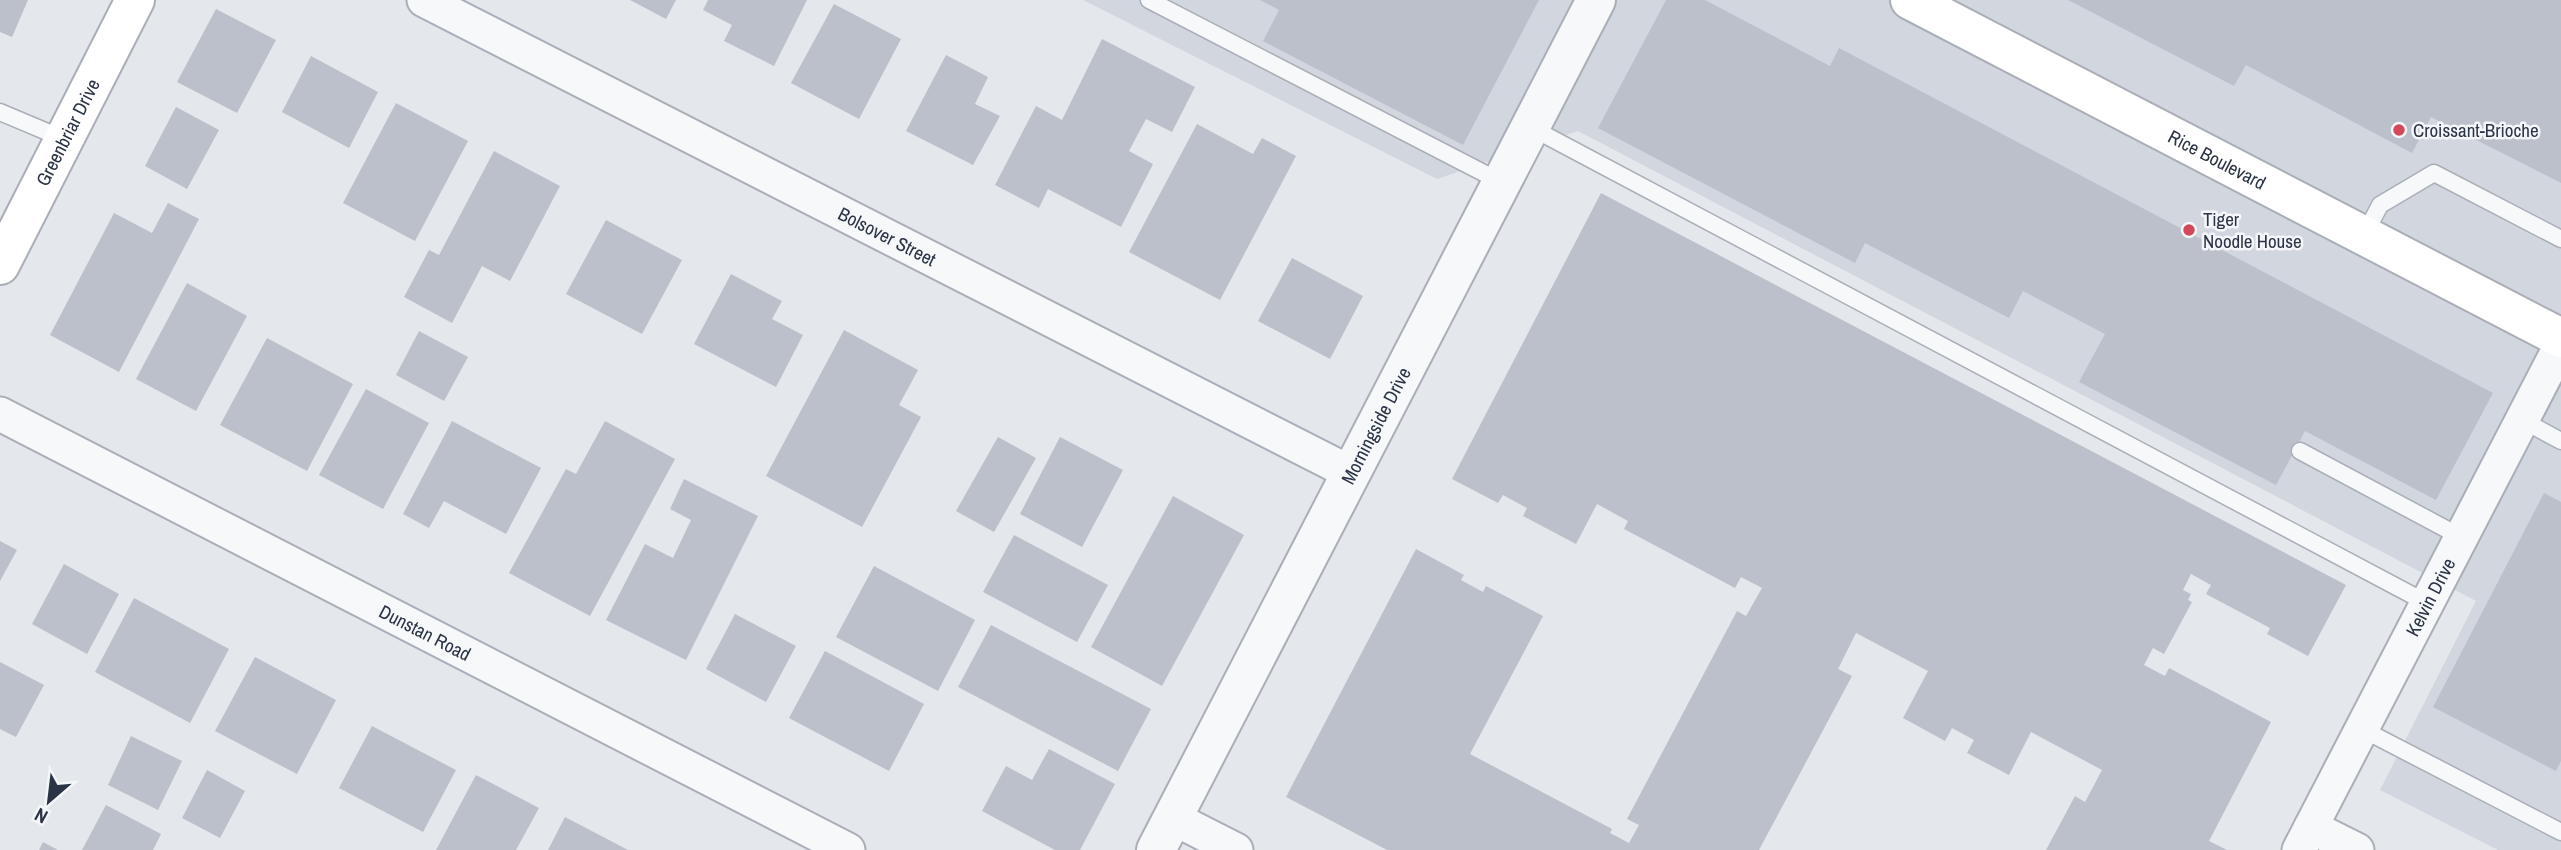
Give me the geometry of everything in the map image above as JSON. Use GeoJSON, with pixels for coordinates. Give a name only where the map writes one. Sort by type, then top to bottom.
{"type":"FeatureCollection","features":[{"type":"Feature","properties":{"kind":"main road","name":"Greenbriar Drive"},"geometry":{"type":"LineString","coordinates":[[0,265],[135,0]]}},
{"type":"Feature","properties":{"kind":"main road","name":"Rice Boulevard"},"geometry":{"type":"LineString","coordinates":[[1910,0],[2561,338]]}},
{"type":"Feature","properties":{"kind":"street","name":"Bolsover Street"},"geometry":{"type":"LineString","coordinates":[[424,0],[1351,473]]}},
{"type":"Feature","properties":{"kind":"street","name":"Morningside Drive"},"geometry":{"type":"LineString","coordinates":[[1164,834],[1596,0]]}},
{"type":"Feature","properties":{"kind":"street","name":"Kelvin Drive"},"geometry":{"type":"LineString","coordinates":[[2305,839],[2561,345]]}},
{"type":"Feature","properties":{"kind":"street","name":"Dunstan Road"},"geometry":{"type":"LineString","coordinates":[[0,414],[848,850]]}},
{"type":"Feature","properties":{"kind":"street"},"geometry":{"type":"LineString","coordinates":[[1164,834],[1236,850]]}},
{"type":"Feature","properties":{"kind":"street"},"geometry":{"type":"LineString","coordinates":[[2305,839],[2357,850]]}},
{"type":"Feature","properties":{"kind":"lane"},"geometry":{"type":"LineString","coordinates":[[1149,0],[1501,182]]}},
{"type":"Feature","properties":{"kind":"lane"},"geometry":{"type":"LineString","coordinates":[[0,111],[64,139]]}},
{"type":"Feature","properties":{"kind":"lane"},"geometry":{"type":"LineString","coordinates":[[1530,127],[2427,603]]}},
{"type":"Feature","properties":{"kind":"lane"},"geometry":{"type":"LineString","coordinates":[[2364,236],[2380,205],[2434,173],[2561,239]]}},
{"type":"Feature","properties":{"kind":"lane"},"geometry":{"type":"LineString","coordinates":[[2522,420],[2561,441]]}},
{"type":"Feature","properties":{"kind":"lane"},"geometry":{"type":"LineString","coordinates":[[2300,451],[2461,537]]}},
{"type":"Feature","properties":{"kind":"lane"},"geometry":{"type":"LineString","coordinates":[[2362,729],[2561,832]]}},
{"type":"Feature","properties":{"kind":"shaded area"},"geometry":{"type":"Polygon","coordinates":[[[1083,0],[2561,0],[2561,850],[2498,850],[2380,790],[2476,601],[1578,131],[1437,179],[1083,0]]]}},
{"type":"Feature","properties":{"kind":"building"},"geometry":{"type":"Polygon","coordinates":[[[0,0],[28,0],[12,37],[0,32],[0,0]]]}},
{"type":"Feature","properties":{"kind":"building"},"geometry":{"type":"Polygon","coordinates":[[[630,0],[676,0],[666,19],[630,0]]]}},
{"type":"Feature","properties":{"kind":"building"},"geometry":{"type":"Polygon","coordinates":[[[708,0],[807,0],[774,66],[724,41],[732,25],[703,10],[708,0]]]}},
{"type":"Feature","properties":{"kind":"building"},"geometry":{"type":"Polygon","coordinates":[[[1260,0],[1539,0],[1463,145],[1263,41],[1279,10],[1260,0]]]}},
{"type":"Feature","properties":{"kind":"building"},"geometry":{"type":"Polygon","coordinates":[[[1666,0],[1705,0],[1830,66],[1839,48],[2493,393],[2436,500],[2305,431],[2276,485],[2079,382],[2105,334],[2023,291],[2009,318],[1865,243],[1855,263],[1598,128],[1666,0]]]}},
{"type":"Feature","properties":{"kind":"building"},"geometry":{"type":"Polygon","coordinates":[[[2068,0],[2561,0],[2561,183],[2431,117],[2412,153],[2246,65],[2234,86],[2068,0]]]}},
{"type":"Feature","properties":{"kind":"building"},"geometry":{"type":"Polygon","coordinates":[[[834,4],[901,39],[859,119],[791,83],[834,4]]]}},
{"type":"Feature","properties":{"kind":"building"},"geometry":{"type":"Polygon","coordinates":[[[216,9],[276,40],[237,113],[177,82],[216,9]]]}},
{"type":"Feature","properties":{"kind":"building"},"geometry":{"type":"Polygon","coordinates":[[[1102,39],[1195,87],[1172,132],[1146,119],[1129,151],[1153,164],[1121,227],[1048,189],[1039,208],[995,185],[1036,106],[1062,120],[1102,39]]]}},
{"type":"Feature","properties":{"kind":"building"},"geometry":{"type":"Polygon","coordinates":[[[946,55],[988,77],[975,104],[1000,116],[973,165],[906,131],[946,55]]]}},
{"type":"Feature","properties":{"kind":"building"},"geometry":{"type":"Polygon","coordinates":[[[311,56],[378,92],[349,148],[282,112],[311,56]]]}},
{"type":"Feature","properties":{"kind":"building"},"geometry":{"type":"Polygon","coordinates":[[[396,103],[468,141],[415,241],[343,203],[396,103]]]}},
{"type":"Feature","properties":{"kind":"building"},"geometry":{"type":"Polygon","coordinates":[[[176,107],[219,130],[187,189],[145,166],[176,107]]]}},
{"type":"Feature","properties":{"kind":"building"},"geometry":{"type":"Polygon","coordinates":[[[1197,124],[1253,154],[1262,138],[1296,156],[1220,300],[1129,252],[1197,124]]]}},
{"type":"Feature","properties":{"kind":"building"},"geometry":{"type":"Polygon","coordinates":[[[494,151],[560,186],[510,281],[482,266],[452,323],[404,297],[429,250],[439,255],[494,151]]]}},
{"type":"Feature","properties":{"kind":"building"},"geometry":{"type":"Polygon","coordinates":[[[1601,193],[2346,585],[2308,656],[2267,634],[2270,628],[2206,594],[2211,585],[2191,574],[2183,590],[2191,594],[2188,600],[2192,602],[2164,654],[2153,648],[2144,665],[2165,676],[2169,668],[2271,722],[2209,841],[2227,850],[2046,850],[2075,796],[2085,802],[2102,770],[2031,732],[2009,775],[1967,753],[1974,740],[1952,728],[1945,741],[1903,718],[1928,671],[1856,633],[1838,669],[1852,676],[1759,850],[1387,850],[1286,797],[1416,549],[1464,575],[1461,580],[1483,592],[1486,586],[1543,616],[1470,754],[1612,829],[1610,833],[1629,843],[1639,825],[1627,819],[1737,611],[1746,616],[1762,588],[1741,577],[1735,588],[1624,529],[1628,521],[1597,504],[1576,544],[1523,516],[1527,508],[1503,495],[1498,503],[1452,479],[1601,193]]]}},
{"type":"Feature","properties":{"kind":"building"},"geometry":{"type":"Polygon","coordinates":[[[168,203],[199,219],[119,372],[50,335],[114,213],[152,233],[168,203]]]}},
{"type":"Feature","properties":{"kind":"building"},"geometry":{"type":"Polygon","coordinates":[[[606,220],[682,260],[642,334],[566,294],[606,220]]]}},
{"type":"Feature","properties":{"kind":"building"},"geometry":{"type":"Polygon","coordinates":[[[1292,258],[1363,296],[1330,359],[1258,321],[1292,258]]]}},
{"type":"Feature","properties":{"kind":"building"},"geometry":{"type":"Polygon","coordinates":[[[731,274],[782,301],[772,319],[803,335],[776,387],[694,344],[731,274]]]}},
{"type":"Feature","properties":{"kind":"building"},"geometry":{"type":"Polygon","coordinates":[[[187,283],[247,316],[196,411],[136,379],[187,283]]]}},
{"type":"Feature","properties":{"kind":"building"},"geometry":{"type":"Polygon","coordinates":[[[844,330],[918,370],[899,405],[921,417],[862,527],[766,476],[844,330]]]}},
{"type":"Feature","properties":{"kind":"building"},"geometry":{"type":"Polygon","coordinates":[[[419,331],[468,357],[444,401],[396,375],[419,331]]]}},
{"type":"Feature","properties":{"kind":"building"},"geometry":{"type":"Polygon","coordinates":[[[267,338],[353,384],[307,471],[220,425],[267,338]]]}},
{"type":"Feature","properties":{"kind":"building"},"geometry":{"type":"Polygon","coordinates":[[[366,389],[429,423],[383,509],[319,475],[366,389]]]}},
{"type":"Feature","properties":{"kind":"building"},"geometry":{"type":"Polygon","coordinates":[[[452,421],[541,468],[506,534],[444,501],[429,528],[403,514],[452,421]]]}},
{"type":"Feature","properties":{"kind":"building"},"geometry":{"type":"Polygon","coordinates":[[[605,421],[675,459],[590,616],[509,573],[566,469],[576,474],[605,421]]]}},
{"type":"Feature","properties":{"kind":"building"},"geometry":{"type":"Polygon","coordinates":[[[998,437],[1036,458],[994,532],[956,511],[998,437]]]}},
{"type":"Feature","properties":{"kind":"building"},"geometry":{"type":"Polygon","coordinates":[[[1060,437],[1123,470],[1082,547],[1020,514],[1060,437]]]}},
{"type":"Feature","properties":{"kind":"building"},"geometry":{"type":"Polygon","coordinates":[[[684,479],[758,516],[686,660],[606,620],[645,544],[673,558],[691,520],[670,509],[684,479]]]}},
{"type":"Feature","properties":{"kind":"building"},"geometry":{"type":"Polygon","coordinates":[[[2544,493],[2561,502],[2561,761],[2556,771],[2433,707],[2544,493]]]}},
{"type":"Feature","properties":{"kind":"building"},"geometry":{"type":"Polygon","coordinates":[[[1173,496],[1244,535],[1162,686],[1091,647],[1173,496]]]}},
{"type":"Feature","properties":{"kind":"building"},"geometry":{"type":"Polygon","coordinates":[[[1014,535],[1108,585],[1077,642],[983,592],[1014,535]]]}},
{"type":"Feature","properties":{"kind":"building"},"geometry":{"type":"Polygon","coordinates":[[[0,541],[17,550],[0,581],[0,541]]]}},
{"type":"Feature","properties":{"kind":"building"},"geometry":{"type":"Polygon","coordinates":[[[64,564],[119,594],[87,654],[32,624],[64,564]]]}},
{"type":"Feature","properties":{"kind":"building"},"geometry":{"type":"Polygon","coordinates":[[[874,566],[975,620],[938,691],[836,637],[874,566]]]}},
{"type":"Feature","properties":{"kind":"building"},"geometry":{"type":"Polygon","coordinates":[[[134,598],[229,649],[190,723],[95,672],[134,598]]]}},
{"type":"Feature","properties":{"kind":"building"},"geometry":{"type":"Polygon","coordinates":[[[735,614],[796,646],[766,702],[706,669],[735,614]]]}},
{"type":"Feature","properties":{"kind":"building"},"geometry":{"type":"Polygon","coordinates":[[[991,625],[1151,709],[1118,771],[958,687],[991,625]]]}},
{"type":"Feature","properties":{"kind":"building"},"geometry":{"type":"Polygon","coordinates":[[[825,651],[924,704],[889,771],[789,718],[825,651]]]}},
{"type":"Feature","properties":{"kind":"building"},"geometry":{"type":"Polygon","coordinates":[[[255,657],[336,700],[297,774],[215,731],[255,657]]]}},
{"type":"Feature","properties":{"kind":"building"},"geometry":{"type":"Polygon","coordinates":[[[0,662],[44,685],[16,737],[0,729],[0,662]]]}},
{"type":"Feature","properties":{"kind":"building"},"geometry":{"type":"Polygon","coordinates":[[[372,726],[456,770],[423,832],[339,788],[372,726]]]}},
{"type":"Feature","properties":{"kind":"building"},"geometry":{"type":"Polygon","coordinates":[[[131,736],[182,761],[158,810],[108,785],[131,736]]]}},
{"type":"Feature","properties":{"kind":"building"},"geometry":{"type":"Polygon","coordinates":[[[1049,749],[1115,784],[1080,850],[1055,850],[982,811],[1006,766],[1032,780],[1049,749]]]}},
{"type":"Feature","properties":{"kind":"building"},"geometry":{"type":"Polygon","coordinates":[[[207,770],[245,791],[220,838],[182,818],[207,770]]]}},
{"type":"Feature","properties":{"kind":"building"},"geometry":{"type":"Polygon","coordinates":[[[476,775],[539,808],[516,850],[436,850],[476,775]]]}},
{"type":"Feature","properties":{"kind":"building"},"geometry":{"type":"Polygon","coordinates":[[[106,805],[161,834],[153,850],[82,850],[106,805]]]}},
{"type":"Feature","properties":{"kind":"building"},"geometry":{"type":"Polygon","coordinates":[[[565,817],[628,850],[548,850],[565,817]]]}},
{"type":"Feature","properties":{"kind":"building"},"geometry":{"type":"Polygon","coordinates":[[[43,842],[58,850],[39,850],[43,842]]]}},
{"type":"Feature","properties":{"kind":"place","name":"Croissant-Brioche"},"geometry":{"type":"Point","coordinates":[2399,130]}},
{"type":"Feature","properties":{"kind":"place","name":"Tiger Noodle House"},"geometry":{"type":"Point","coordinates":[2189,230]}}]}
